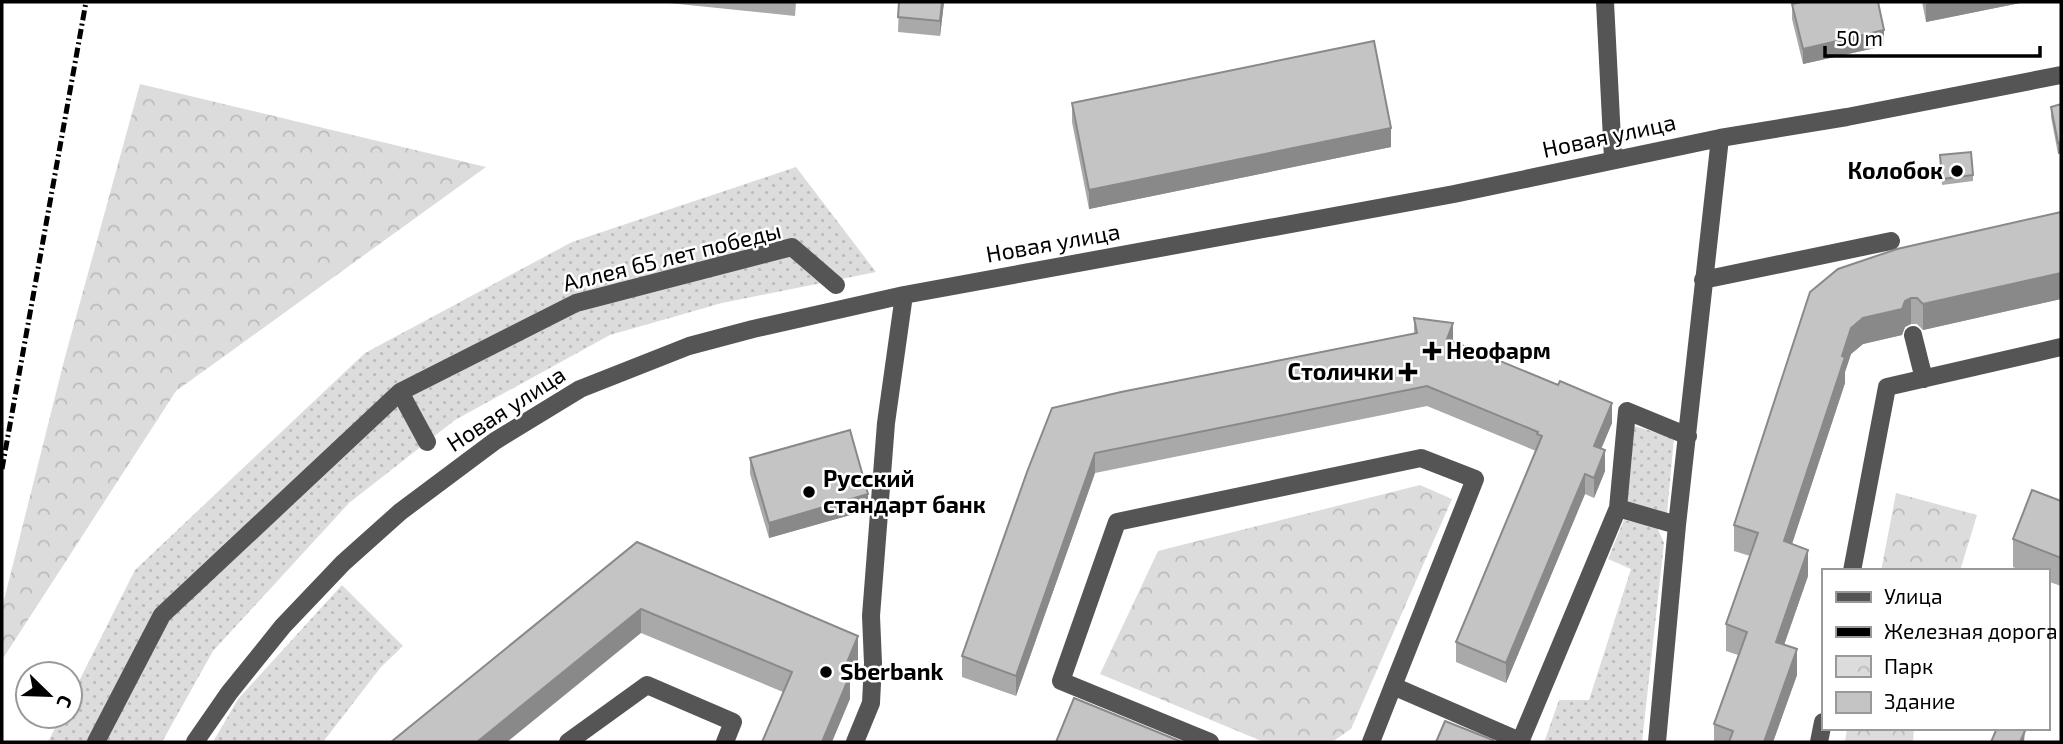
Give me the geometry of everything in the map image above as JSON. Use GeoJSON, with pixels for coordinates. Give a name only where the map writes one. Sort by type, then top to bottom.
{"type":"FeatureCollection","features":[{"type":"Feature","properties":{"kind":"street"},"geometry":{"type":"LineString","coordinates":[[1605,2],[1613,159]]}},
{"type":"Feature","properties":{"kind":"street","name":"Новая улица"},"geometry":{"type":"LineString","coordinates":[[195,742],[229,693],[283,626],[343,562],[400,512],[495,441],[580,389],[688,346],[904,295],[1454,194],[1720,138],[1847,117],[2061,75]]}},
{"type":"Feature","properties":{"kind":"street"},"geometry":{"type":"LineString","coordinates":[[1657,742],[1677,525],[1720,138]]}},
{"type":"Feature","properties":{"kind":"street"},"geometry":{"type":"LineString","coordinates":[[1703,280],[1891,242]]}},
{"type":"Feature","properties":{"kind":"street","name":"Аллея 65 лет победы"},"geometry":{"type":"LineString","coordinates":[[96,742],[162,615],[400,392],[576,303],[792,247],[836,285]]}},
{"type":"Feature","properties":{"kind":"street"},"geometry":{"type":"LineString","coordinates":[[855,742],[871,703],[871,616],[886,423],[904,295]]}},
{"type":"Feature","properties":{"kind":"street"},"geometry":{"type":"LineString","coordinates":[[1913,335],[1924,379]]}},
{"type":"Feature","properties":{"kind":"street"},"geometry":{"type":"LineString","coordinates":[[1852,569],[1887,387],[2061,347]]}},
{"type":"Feature","properties":{"kind":"street"},"geometry":{"type":"LineString","coordinates":[[400,392],[427,442]]}},
{"type":"Feature","properties":{"kind":"street"},"geometry":{"type":"LineString","coordinates":[[1393,686],[1521,742],[1618,508],[1621,408],[1688,436]]}},
{"type":"Feature","properties":{"kind":"street"},"geometry":{"type":"LineString","coordinates":[[1210,742],[1061,681],[1117,522],[1421,458],[1475,480],[1371,742]]}},
{"type":"Feature","properties":{"kind":"street"},"geometry":{"type":"LineString","coordinates":[[1618,508],[1677,525]]}},
{"type":"Feature","properties":{"kind":"street"},"geometry":{"type":"LineString","coordinates":[[568,742],[647,685],[733,722],[725,742]]}},
{"type":"Feature","properties":{"kind":"green space"},"geometry":{"type":"Polygon","coordinates":[[[140,84],[486,167],[176,391],[2,660],[2,608],[65,357],[140,84]]]}},
{"type":"Feature","properties":{"kind":"green space"},"geometry":{"type":"Polygon","coordinates":[[[796,167],[876,272],[722,303],[610,335],[455,420],[349,503],[213,651],[162,742],[48,742],[54,730],[84,730],[84,671],[135,570],[365,353],[572,242],[796,167]]]}},
{"type":"Feature","properties":{"kind":"green space"},"geometry":{"type":"Polygon","coordinates":[[[1631,425],[1674,438],[1667,513],[1627,503],[1631,425]]]}},
{"type":"Feature","properties":{"kind":"green space"},"geometry":{"type":"Polygon","coordinates":[[[1420,485],[1452,499],[1351,729],[1332,742],[1264,742],[1100,674],[1158,551],[1420,485]]]}},
{"type":"Feature","properties":{"kind":"green space"},"geometry":{"type":"Polygon","coordinates":[[[1896,493],[1977,515],[1961,569],[1881,569],[1896,493]]]}},
{"type":"Feature","properties":{"kind":"green space"},"geometry":{"type":"Polygon","coordinates":[[[1624,520],[1657,527],[1664,543],[1642,742],[1550,742],[1545,740],[1559,700],[1589,700],[1631,569],[1608,559],[1624,520]]]}},
{"type":"Feature","properties":{"kind":"green space"},"geometry":{"type":"Polygon","coordinates":[[[342,585],[403,646],[381,667],[323,742],[213,742],[238,699],[342,585]]]}},
{"type":"Feature","properties":{"kind":"green space"},"geometry":{"type":"Polygon","coordinates":[[[1847,730],[1914,730],[1913,742],[1845,742],[1847,730]]]}},
{"type":"Feature","properties":{"kind":"building"},"geometry":{"type":"Polygon","coordinates":[[[899,2],[942,2],[940,21],[898,17],[899,2]]]}},
{"type":"Feature","properties":{"kind":"building"},"geometry":{"type":"Polygon","coordinates":[[[1878,2],[1884,30],[1803,49],[1792,4],[1878,2]]]}},
{"type":"Feature","properties":{"kind":"building"},"geometry":{"type":"Polygon","coordinates":[[[1374,41],[1391,128],[1089,190],[1072,103],[1374,41]]]}},
{"type":"Feature","properties":{"kind":"building"},"geometry":{"type":"Polygon","coordinates":[[[2061,104],[2061,142],[2058,143],[2051,107],[2061,104]]]}},
{"type":"Feature","properties":{"kind":"building","name":"Колобок"},"geometry":{"type":"Polygon","coordinates":[[[1971,152],[1973,175],[1942,179],[1940,155],[1971,152]]]}},
{"type":"Feature","properties":{"kind":"building"},"geometry":{"type":"Polygon","coordinates":[[[2061,212],[2061,273],[1923,304],[1917,298],[1911,298],[1905,301],[1902,309],[1863,318],[1851,328],[1842,356],[1845,357],[1784,541],[1808,550],[1776,642],[1797,649],[1764,742],[1729,742],[1733,731],[1714,724],[1747,632],[1726,624],[1758,533],[1734,525],[1810,292],[1838,269],[1897,249],[2061,212]]]}},
{"type":"Feature","properties":{"kind":"building"},"geometry":{"type":"Polygon","coordinates":[[[1414,318],[1453,323],[1447,339],[1558,385],[1560,381],[1612,403],[1594,446],[1605,450],[1594,478],[1585,474],[1506,663],[1456,642],[1542,436],[1427,386],[1095,453],[1016,676],[962,656],[1052,408],[1417,333],[1414,318]]]}},
{"type":"Feature","properties":{"kind":"building","name":"Русский стандарт банк"},"geometry":{"type":"Polygon","coordinates":[[[850,430],[868,494],[769,523],[750,458],[850,430]]]}},
{"type":"Feature","properties":{"kind":"building"},"geometry":{"type":"Polygon","coordinates":[[[2032,490],[2061,501],[2061,558],[2013,539],[2032,490]]]}},
{"type":"Feature","properties":{"kind":"building"},"geometry":{"type":"Polygon","coordinates":[[[637,542],[858,636],[843,672],[850,675],[822,742],[762,742],[792,672],[641,609],[477,742],[391,742],[637,542]]]}},
{"type":"Feature","properties":{"kind":"building"},"geometry":{"type":"Polygon","coordinates":[[[1074,698],[1182,742],[1056,742],[1074,698]]]}},
{"type":"Feature","properties":{"kind":"building"},"geometry":{"type":"Polygon","coordinates":[[[1445,721],[1493,740],[1436,742],[1445,721]]]}},
{"type":"Feature","properties":{"kind":"building"},"geometry":{"type":"Polygon","coordinates":[[[1996,730],[2025,731],[2020,742],[1991,742],[1996,730]]]}},
{"type":"Feature","properties":{"kind":"railway"},"geometry":{"type":"LineString","coordinates":[[2,469],[86,2]]}},
{"type":"Feature","properties":{"kind":"place","name":"Колобок"},"geometry":{"type":"Point","coordinates":[1957,171]}},
{"type":"Feature","properties":{"kind":"place","name":"Неофарм"},"geometry":{"type":"Point","coordinates":[1432,351]}},
{"type":"Feature","properties":{"kind":"place","name":"Столички"},"geometry":{"type":"Point","coordinates":[1408,372]}},
{"type":"Feature","properties":{"kind":"place","name":"Русский стандарт банк"},"geometry":{"type":"Point","coordinates":[809,492]}},
{"type":"Feature","properties":{"kind":"place","name":"Sberbank"},"geometry":{"type":"Point","coordinates":[826,672]}}]}
